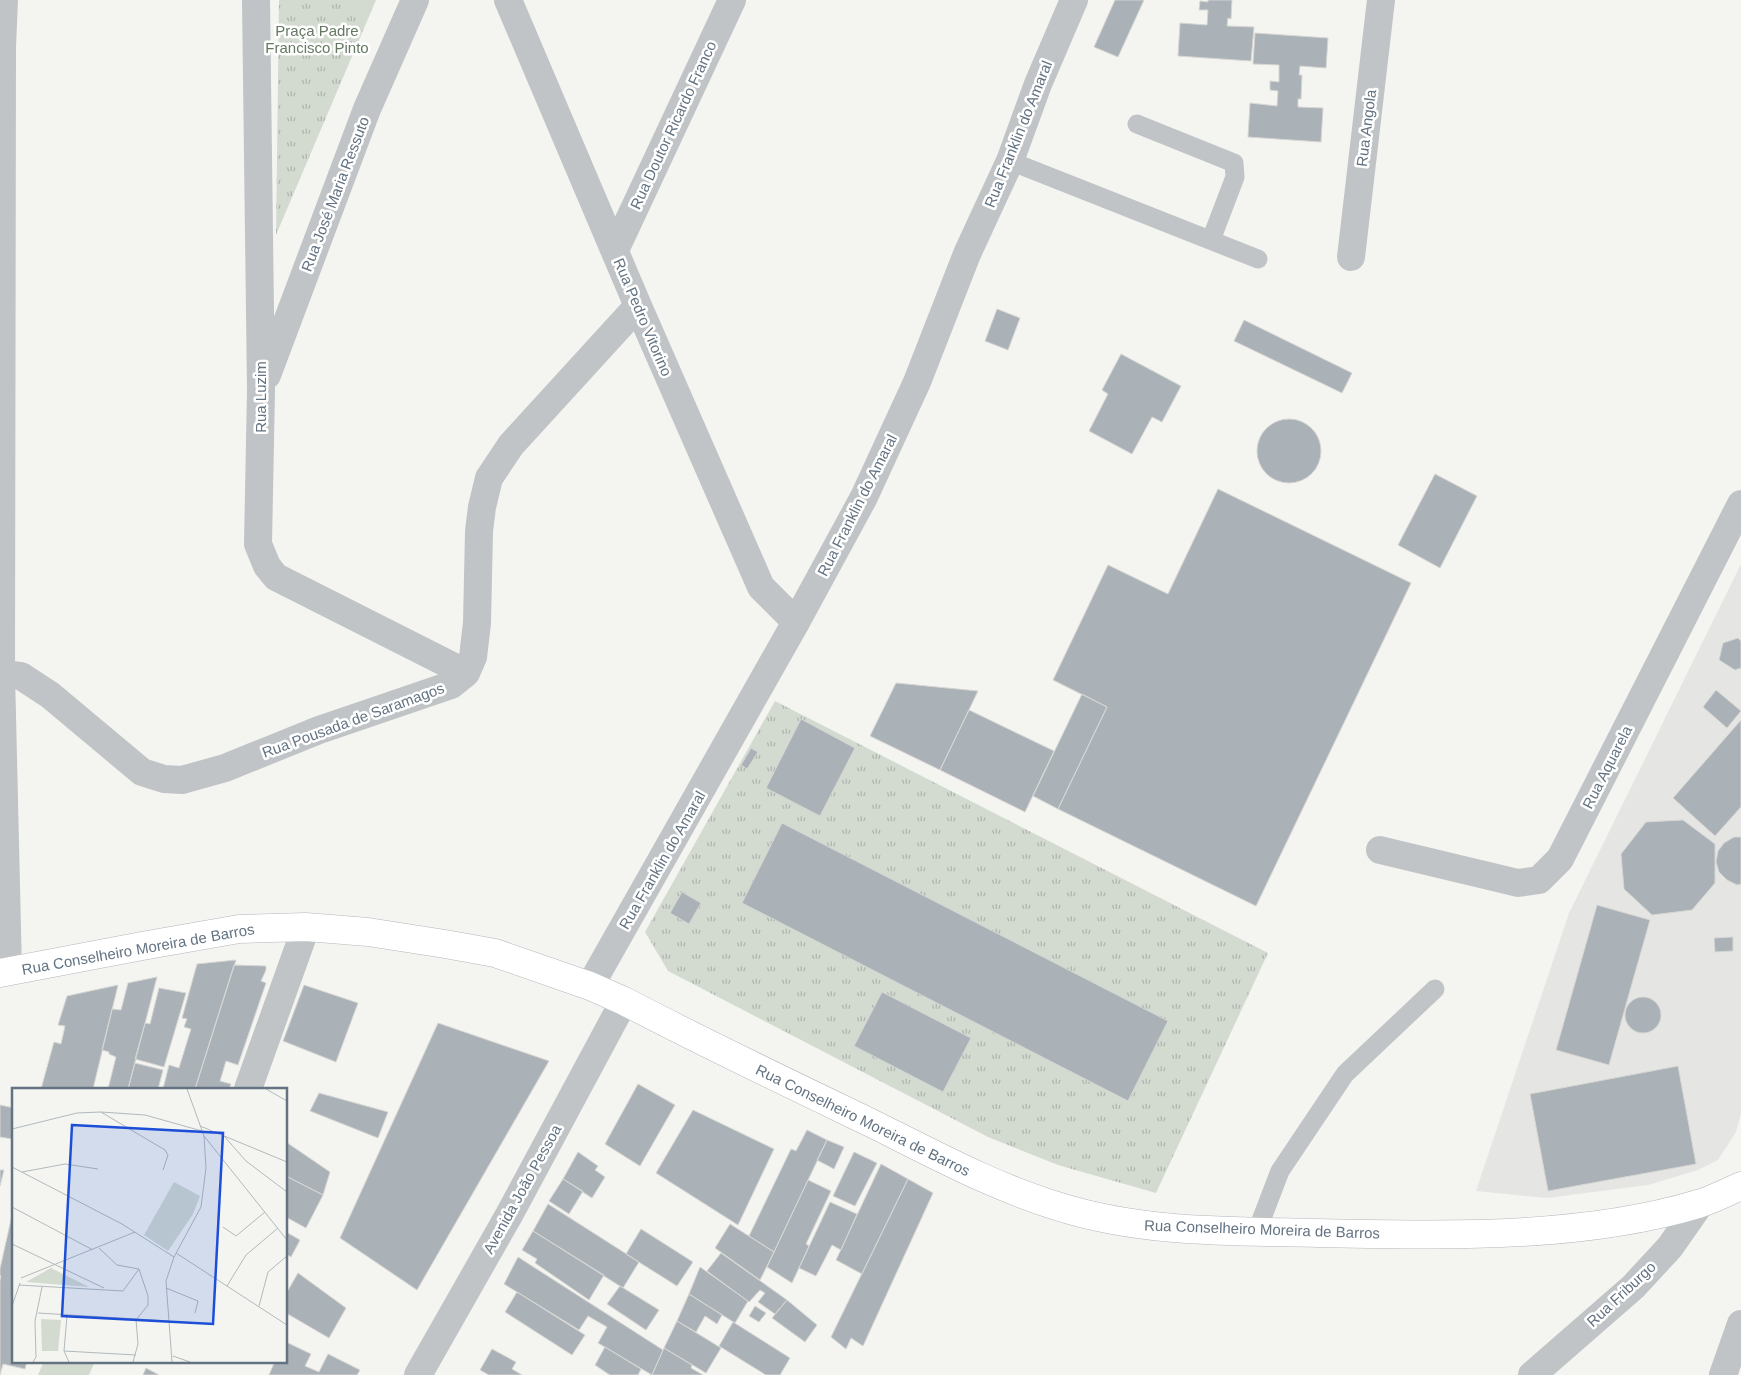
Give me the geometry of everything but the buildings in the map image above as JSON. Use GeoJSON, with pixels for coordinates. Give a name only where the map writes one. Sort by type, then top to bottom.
{"type":"FeatureCollection","features":[{"type":"Feature","properties":{"kind":"main road","name":"Rua Conselheiro Moreira de Barros"},"geometry":{"type":"LineString","coordinates":[[4,972],[239,929],[306,927],[368,932],[495,953],[590,986],[624,1001],[984,1179],[1059,1207],[1111,1220],[1151,1227],[1415,1234],[1554,1229],[1634,1220],[1700,1204],[1741,1186]]}},
{"type":"Feature","properties":{"kind":"street"},"geometry":{"type":"LineString","coordinates":[[4,0],[1,47],[0,673],[4,972]]}},
{"type":"Feature","properties":{"kind":"street","name":"Rua Luzim"},"geometry":{"type":"LineString","coordinates":[[256,0],[261,390],[258,544],[267,566],[276,577],[466,673]]}},
{"type":"Feature","properties":{"kind":"street","name":"Rua José Maria Ressuto"},"geometry":{"type":"LineString","coordinates":[[261,390],[367,109],[415,0]]}},
{"type":"Feature","properties":{"kind":"street","name":"Rua Pedro Vitorino"},"geometry":{"type":"LineString","coordinates":[[508,0],[638,306],[761,587],[796,622]]}},
{"type":"Feature","properties":{"kind":"street","name":"Rua Doutor Ricardo Franco"},"geometry":{"type":"LineString","coordinates":[[615,250],[732,0]]}},
{"type":"Feature","properties":{"kind":"street","name":"Rua Franklin do Amaral"},"geometry":{"type":"LineString","coordinates":[[590,986],[796,622],[868,488],[917,382],[967,254],[1010,160],[1038,84],[1074,0]]}},
{"type":"Feature","properties":{"kind":"street","name":"Rua Angola"},"geometry":{"type":"LineString","coordinates":[[1351,257],[1381,0]]}},
{"type":"Feature","properties":{"kind":"street"},"geometry":{"type":"LineString","coordinates":[[466,673],[472,657],[477,623],[479,531],[482,507],[489,478],[511,445],[638,306]]}},
{"type":"Feature","properties":{"kind":"street","name":"Rua Aquarela"},"geometry":{"type":"LineString","coordinates":[[1380,850],[1518,883],[1539,880],[1560,860],[1741,504]]}},
{"type":"Feature","properties":{"kind":"street","name":"Rua Pousada de Saramagos"},"geometry":{"type":"LineString","coordinates":[[0,673],[21,676],[50,695],[142,772],[164,779],[182,780],[225,768],[319,730],[451,685],[466,673]]}},
{"type":"Feature","properties":{"kind":"street"},"geometry":{"type":"LineString","coordinates":[[248,1088],[306,927]]}},
{"type":"Feature","properties":{"kind":"street","name":"Avenida João Pessoa"},"geometry":{"type":"LineString","coordinates":[[418,1375],[509,1215],[624,1001]]}},
{"type":"Feature","properties":{"kind":"street","name":"Rua Friburgo"},"geometry":{"type":"LineString","coordinates":[[1532,1375],[1633,1287],[1670,1247],[1700,1204]]}},
{"type":"Feature","properties":{"kind":"street"},"geometry":{"type":"LineString","coordinates":[[1723,1375],[1741,1324]]}},
{"type":"Feature","properties":{"kind":"lane"},"geometry":{"type":"LineString","coordinates":[[1137,124],[1234,163],[1235,177],[1211,240]]}},
{"type":"Feature","properties":{"kind":"lane"},"geometry":{"type":"LineString","coordinates":[[1010,160],[1258,259]]}},
{"type":"Feature","properties":{"kind":"lane"},"geometry":{"type":"LineString","coordinates":[[1257,1231],[1280,1171],[1345,1074],[1435,990]]}},
{"type":"Feature","properties":{"kind":"shaded area"},"geometry":{"type":"Polygon","coordinates":[[[1741,564],[1741,1113],[1736,1132],[1718,1160],[1698,1170],[1648,1185],[1547,1198],[1476,1191],[1569,913],[1741,564]]]}},
{"type":"Feature","properties":{"kind":"green space","name":"Praça Padre Francisco Pinto"},"geometry":{"type":"Polygon","coordinates":[[[279,0],[376,0],[276,235],[279,0]]]}},
{"type":"Feature","properties":{"kind":"green space"},"geometry":{"type":"Polygon","coordinates":[[[344,0],[375,0],[371,12],[344,0]]]}},
{"type":"Feature","properties":{"kind":"green space"},"geometry":{"type":"Polygon","coordinates":[[[775,701],[1268,953],[1156,1193],[1058,1165],[988,1137],[668,971],[645,932],[775,701]]]}},
{"type":"Feature","properties":{"kind":"green space"},"geometry":{"type":"Polygon","coordinates":[[[44,1362],[95,1362],[89,1375],[38,1375],[44,1362]]]}}]}
